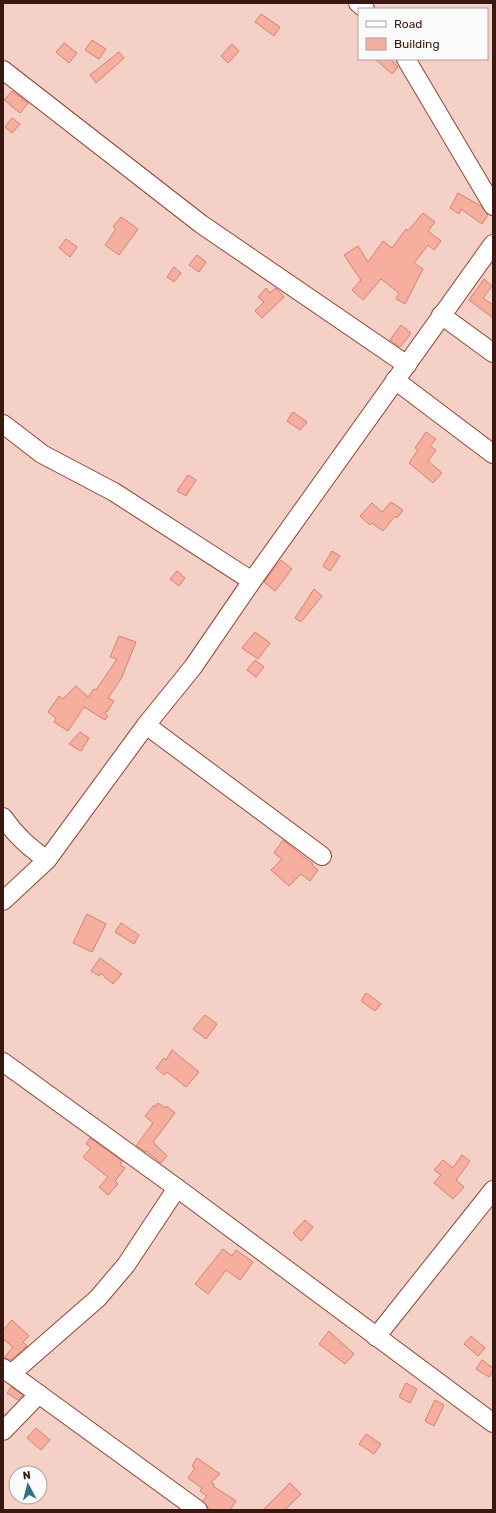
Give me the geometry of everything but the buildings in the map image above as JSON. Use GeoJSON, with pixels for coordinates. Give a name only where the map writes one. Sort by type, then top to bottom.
{"type":"FeatureCollection","features":[{"type":"Feature","properties":{"kind":"street"},"geometry":{"type":"LineString","coordinates":[[407,60],[493,206]]}},
{"type":"Feature","properties":{"kind":"street"},"geometry":{"type":"LineString","coordinates":[[3,70],[201,224],[406,365]]}},
{"type":"Feature","properties":{"kind":"street"},"geometry":{"type":"LineString","coordinates":[[3,901],[47,860],[146,725],[193,667],[252,581],[493,244]]}},
{"type":"Feature","properties":{"kind":"street"},"geometry":{"type":"LineString","coordinates":[[441,315],[493,354]]}},
{"type":"Feature","properties":{"kind":"street"},"geometry":{"type":"LineString","coordinates":[[396,380],[493,454]]}},
{"type":"Feature","properties":{"kind":"street"},"geometry":{"type":"LineString","coordinates":[[3,424],[42,454],[114,492],[252,581]]}},
{"type":"Feature","properties":{"kind":"street"},"geometry":{"type":"LineString","coordinates":[[146,725],[322,856]]}},
{"type":"Feature","properties":{"kind":"street"},"geometry":{"type":"LineString","coordinates":[[3,817],[27,846],[47,860]]}},
{"type":"Feature","properties":{"kind":"street"},"geometry":{"type":"LineString","coordinates":[[3,1062],[177,1188],[493,1423]]}},
{"type":"Feature","properties":{"kind":"street"},"geometry":{"type":"LineString","coordinates":[[177,1188],[126,1265],[98,1298],[7,1371],[198,1510]]}},
{"type":"Feature","properties":{"kind":"street"},"geometry":{"type":"LineString","coordinates":[[376,1337],[493,1190]]}},
{"type":"Feature","properties":{"kind":"street"},"geometry":{"type":"LineString","coordinates":[[3,1431],[39,1394]]}}]}
